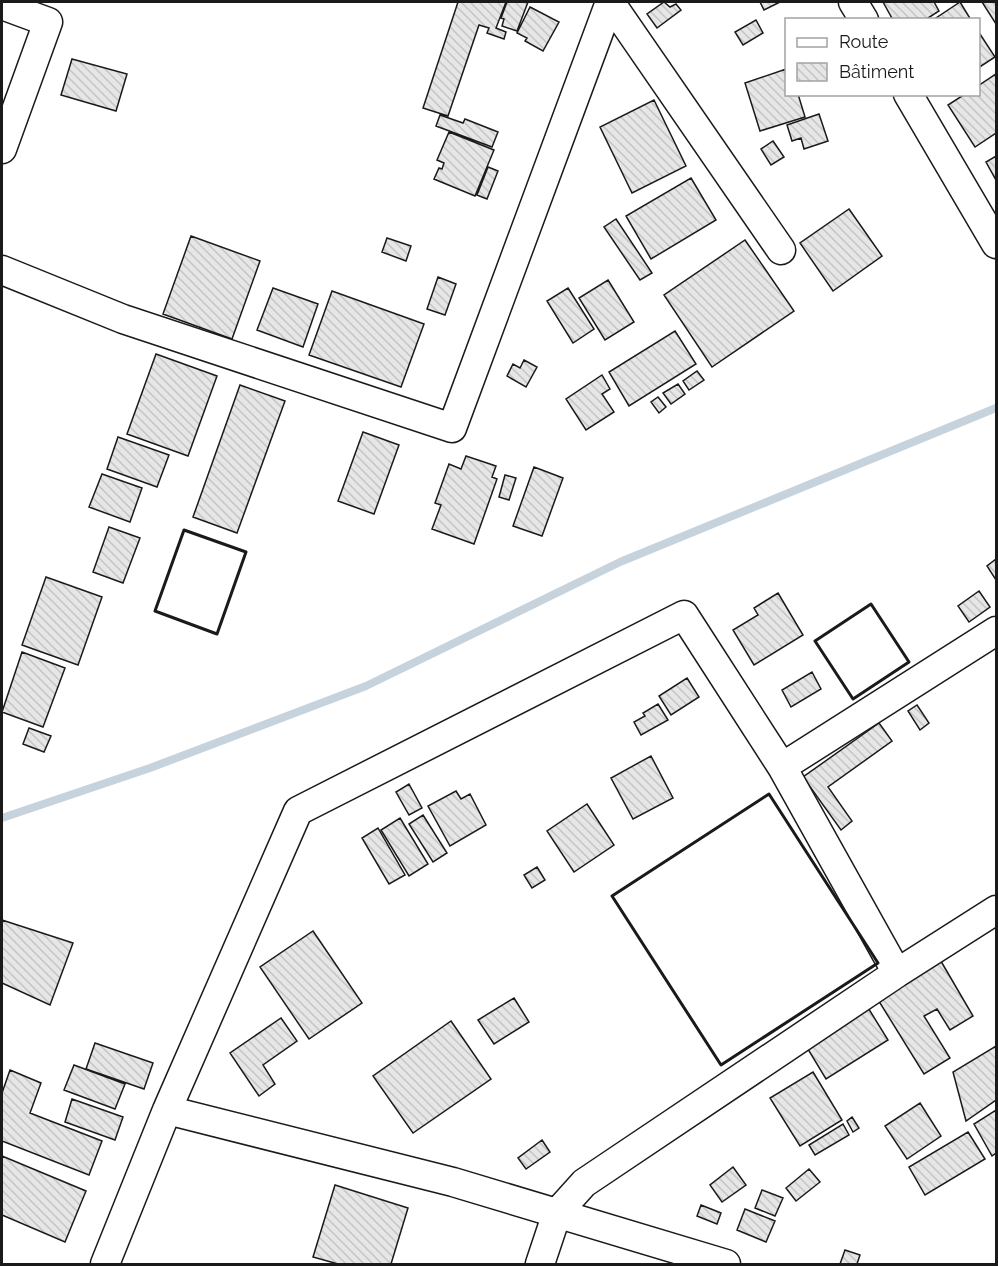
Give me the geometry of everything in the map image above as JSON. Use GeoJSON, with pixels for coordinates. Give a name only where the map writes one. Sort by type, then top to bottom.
{"type":"FeatureCollection","features":[{"type":"Feature","properties":{"kind":"street"},"geometry":{"type":"LineString","coordinates":[[610,2],[781,250]]}},
{"type":"Feature","properties":{"kind":"street"},"geometry":{"type":"LineString","coordinates":[[2,270],[123,319],[452,428],[610,2]]}},
{"type":"Feature","properties":{"kind":"street"},"geometry":{"type":"LineString","coordinates":[[853,2],[863,18]]}},
{"type":"Feature","properties":{"kind":"street"},"geometry":{"type":"LineString","coordinates":[[2,5],[48,22],[2,149]]}},
{"type":"Feature","properties":{"kind":"street"},"geometry":{"type":"LineString","coordinates":[[909,96],[996,244]]}},
{"type":"Feature","properties":{"kind":"street"},"geometry":{"type":"LineString","coordinates":[[105,1264],[167,1110],[298,810],[684,615],[782,767],[897,973]]}},
{"type":"Feature","properties":{"kind":"street"},"geometry":{"type":"LineString","coordinates":[[782,767],[996,631]]}},
{"type":"Feature","properties":{"kind":"street"},"geometry":{"type":"LineString","coordinates":[[540,1264],[557,1213],[584,1183],[897,973],[996,910]]}},
{"type":"Feature","properties":{"kind":"street"},"geometry":{"type":"LineString","coordinates":[[167,1110],[453,1182],[726,1264]]}},
{"type":"Feature","properties":{"kind":"building"},"geometry":{"type":"Polygon","coordinates":[[[458,2],[506,2],[496,28],[506,32],[504,39],[487,33],[489,28],[479,25],[448,116],[423,108],[458,2]]]}},
{"type":"Feature","properties":{"kind":"building"},"geometry":{"type":"Polygon","coordinates":[[[507,2],[528,2],[517,31],[502,26],[504,19],[501,18],[507,2]]]}},
{"type":"Feature","properties":{"kind":"building"},"geometry":{"type":"Polygon","coordinates":[[[664,2],[670,7],[676,4],[681,10],[657,28],[647,14],[664,2]]]}},
{"type":"Feature","properties":{"kind":"building"},"geometry":{"type":"Polygon","coordinates":[[[760,2],[780,2],[764,10],[760,2]]]}},
{"type":"Feature","properties":{"kind":"building"},"geometry":{"type":"Polygon","coordinates":[[[883,2],[934,2],[939,11],[928,18],[892,18],[883,2]]]}},
{"type":"Feature","properties":{"kind":"building"},"geometry":{"type":"Polygon","coordinates":[[[960,2],[970,18],[936,18],[960,2]]]}},
{"type":"Feature","properties":{"kind":"building"},"geometry":{"type":"Polygon","coordinates":[[[982,2],[996,2],[996,24],[982,2]]]}},
{"type":"Feature","properties":{"kind":"building"},"geometry":{"type":"Polygon","coordinates":[[[530,7],[559,22],[543,51],[525,41],[527,38],[517,33],[530,7]]]}},
{"type":"Feature","properties":{"kind":"building"},"geometry":{"type":"Polygon","coordinates":[[[756,20],[763,33],[743,45],[735,32],[756,20]]]}},
{"type":"Feature","properties":{"kind":"building"},"geometry":{"type":"Polygon","coordinates":[[[980,34],[995,57],[980,67],[980,34]]]}},
{"type":"Feature","properties":{"kind":"building"},"geometry":{"type":"Polygon","coordinates":[[[72,59],[127,74],[116,111],[61,95],[72,59]]]}},
{"type":"Feature","properties":{"kind":"building"},"geometry":{"type":"Polygon","coordinates":[[[785,69],[785,96],[799,96],[805,117],[760,131],[745,83],[785,69]]]}},
{"type":"Feature","properties":{"kind":"building"},"geometry":{"type":"Polygon","coordinates":[[[996,74],[996,133],[975,147],[948,105],[962,96],[980,96],[980,85],[996,74]]]}},
{"type":"Feature","properties":{"kind":"building"},"geometry":{"type":"Polygon","coordinates":[[[654,100],[686,166],[632,193],[600,127],[654,100]]]}},
{"type":"Feature","properties":{"kind":"building"},"geometry":{"type":"Polygon","coordinates":[[[819,114],[828,141],[804,149],[801,138],[792,141],[787,125],[819,114]]]}},
{"type":"Feature","properties":{"kind":"building"},"geometry":{"type":"Polygon","coordinates":[[[440,115],[463,123],[465,119],[498,132],[492,147],[436,126],[440,115]]]}},
{"type":"Feature","properties":{"kind":"building"},"geometry":{"type":"Polygon","coordinates":[[[449,132],[494,150],[475,196],[434,179],[444,163],[437,160],[449,132]]]}},
{"type":"Feature","properties":{"kind":"building"},"geometry":{"type":"Polygon","coordinates":[[[773,141],[784,157],[771,165],[761,149],[773,141]]]}},
{"type":"Feature","properties":{"kind":"building"},"geometry":{"type":"Polygon","coordinates":[[[996,156],[996,180],[986,162],[996,156]]]}},
{"type":"Feature","properties":{"kind":"building"},"geometry":{"type":"Polygon","coordinates":[[[488,167],[498,171],[487,199],[477,195],[488,167]]]}},
{"type":"Feature","properties":{"kind":"building"},"geometry":{"type":"Polygon","coordinates":[[[691,178],[716,220],[651,259],[626,216],[691,178]]]}},
{"type":"Feature","properties":{"kind":"building"},"geometry":{"type":"Polygon","coordinates":[[[849,209],[882,256],[833,291],[800,243],[849,209]]]}},
{"type":"Feature","properties":{"kind":"building"},"geometry":{"type":"Polygon","coordinates":[[[616,219],[652,273],[640,280],[604,227],[616,219]]]}},
{"type":"Feature","properties":{"kind":"building"},"geometry":{"type":"Polygon","coordinates":[[[191,236],[260,261],[232,339],[163,314],[191,236]]]}},
{"type":"Feature","properties":{"kind":"building"},"geometry":{"type":"Polygon","coordinates":[[[387,238],[411,246],[406,261],[382,252],[387,238]]]}},
{"type":"Feature","properties":{"kind":"building"},"geometry":{"type":"Polygon","coordinates":[[[745,240],[794,311],[712,367],[664,295],[745,240]]]}},
{"type":"Feature","properties":{"kind":"building"},"geometry":{"type":"Polygon","coordinates":[[[438,277],[456,284],[445,315],[427,309],[438,277]]]}},
{"type":"Feature","properties":{"kind":"building"},"geometry":{"type":"Polygon","coordinates":[[[608,280],[634,322],[605,340],[579,298],[608,280]]]}},
{"type":"Feature","properties":{"kind":"building"},"geometry":{"type":"Polygon","coordinates":[[[273,288],[318,304],[303,347],[257,330],[273,288]]]}},
{"type":"Feature","properties":{"kind":"building"},"geometry":{"type":"Polygon","coordinates":[[[568,288],[594,329],[573,343],[547,301],[568,288]]]}},
{"type":"Feature","properties":{"kind":"building"},"geometry":{"type":"Polygon","coordinates":[[[332,291],[424,324],[401,387],[309,355],[332,291]]]}},
{"type":"Feature","properties":{"kind":"building"},"geometry":{"type":"Polygon","coordinates":[[[675,331],[696,364],[629,406],[609,372],[675,331]]]}},
{"type":"Feature","properties":{"kind":"building"},"geometry":{"type":"Polygon","coordinates":[[[156,354],[217,376],[188,456],[127,434],[156,354]]]}},
{"type":"Feature","properties":{"kind":"building"},"geometry":{"type":"Polygon","coordinates":[[[524,360],[537,367],[526,387],[507,376],[513,364],[520,368],[524,360]]]}},
{"type":"Feature","properties":{"kind":"building"},"geometry":{"type":"Polygon","coordinates":[[[697,371],[704,380],[689,390],[683,381],[697,371]]]}},
{"type":"Feature","properties":{"kind":"building"},"geometry":{"type":"Polygon","coordinates":[[[602,375],[610,389],[602,394],[614,412],[586,430],[566,399],[602,375]]]}},
{"type":"Feature","properties":{"kind":"building"},"geometry":{"type":"Polygon","coordinates":[[[678,384],[685,394],[671,404],[663,393],[678,384]]]}},
{"type":"Feature","properties":{"kind":"building"},"geometry":{"type":"Polygon","coordinates":[[[240,385],[285,401],[237,533],[193,517],[240,385]]]}},
{"type":"Feature","properties":{"kind":"building"},"geometry":{"type":"Polygon","coordinates":[[[658,397],[666,407],[659,413],[651,402],[658,397]]]}},
{"type":"Feature","properties":{"kind":"building"},"geometry":{"type":"Polygon","coordinates":[[[363,432],[399,445],[374,514],[338,501],[363,432]]]}},
{"type":"Feature","properties":{"kind":"building"},"geometry":{"type":"Polygon","coordinates":[[[118,437],[169,455],[157,487],[107,469],[118,437]]]}},
{"type":"Feature","properties":{"kind":"building"},"geometry":{"type":"Polygon","coordinates":[[[466,456],[496,466],[492,477],[497,479],[474,544],[432,529],[441,505],[435,503],[449,464],[461,469],[466,456]]]}},
{"type":"Feature","properties":{"kind":"building"},"geometry":{"type":"Polygon","coordinates":[[[534,467],[563,478],[542,536],[513,526],[534,467]]]}},
{"type":"Feature","properties":{"kind":"building"},"geometry":{"type":"Polygon","coordinates":[[[102,474],[142,488],[130,522],[89,507],[102,474]]]}},
{"type":"Feature","properties":{"kind":"building"},"geometry":{"type":"Polygon","coordinates":[[[505,475],[516,478],[509,500],[499,497],[505,475]]]}},
{"type":"Feature","properties":{"kind":"building"},"geometry":{"type":"Polygon","coordinates":[[[109,527],[140,538],[123,583],[93,572],[109,527]]]}},
{"type":"Feature","properties":{"kind":"building"},"geometry":{"type":"Polygon","coordinates":[[[996,559],[996,580],[987,566],[996,559]]]}},
{"type":"Feature","properties":{"kind":"building"},"geometry":{"type":"Polygon","coordinates":[[[46,577],[102,597],[78,665],[22,645],[46,577]]]}},
{"type":"Feature","properties":{"kind":"building"},"geometry":{"type":"Polygon","coordinates":[[[979,591],[990,607],[969,622],[958,606],[979,591]]]}},
{"type":"Feature","properties":{"kind":"building"},"geometry":{"type":"Polygon","coordinates":[[[778,593],[803,635],[754,665],[733,630],[758,615],[754,608],[778,593]]]}},
{"type":"Feature","properties":{"kind":"building"},"geometry":{"type":"Polygon","coordinates":[[[22,652],[65,668],[43,727],[2,712],[22,652]]]}},
{"type":"Feature","properties":{"kind":"building"},"geometry":{"type":"Polygon","coordinates":[[[812,672],[821,689],[791,707],[782,690],[812,672]]]}},
{"type":"Feature","properties":{"kind":"building"},"geometry":{"type":"Polygon","coordinates":[[[687,678],[699,697],[671,715],[659,696],[687,678]]]}},
{"type":"Feature","properties":{"kind":"building"},"geometry":{"type":"Polygon","coordinates":[[[658,704],[668,720],[641,735],[634,722],[658,704]]]}},
{"type":"Feature","properties":{"kind":"building"},"geometry":{"type":"Polygon","coordinates":[[[917,705],[929,723],[920,730],[908,711],[917,705]]]}},
{"type":"Feature","properties":{"kind":"building"},"geometry":{"type":"Polygon","coordinates":[[[879,723],[892,741],[828,787],[852,821],[841,830],[803,777],[879,723]]]}},
{"type":"Feature","properties":{"kind":"building"},"geometry":{"type":"Polygon","coordinates":[[[29,728],[51,736],[44,752],[23,744],[29,728]]]}},
{"type":"Feature","properties":{"kind":"building"},"geometry":{"type":"Polygon","coordinates":[[[651,756],[673,798],[633,819],[611,778],[651,756]]]}},
{"type":"Feature","properties":{"kind":"building"},"geometry":{"type":"Polygon","coordinates":[[[409,784],[422,808],[409,815],[396,792],[409,784]]]}},
{"type":"Feature","properties":{"kind":"building"},"geometry":{"type":"Polygon","coordinates":[[[456,791],[461,799],[470,794],[486,825],[450,846],[428,806],[456,791]]]}},
{"type":"Feature","properties":{"kind":"building"},"geometry":{"type":"Polygon","coordinates":[[[587,804],[614,845],[574,872],[547,831],[587,804]]]}},
{"type":"Feature","properties":{"kind":"building"},"geometry":{"type":"Polygon","coordinates":[[[423,815],[447,853],[433,862],[409,824],[423,815]]]}},
{"type":"Feature","properties":{"kind":"building"},"geometry":{"type":"Polygon","coordinates":[[[400,818],[428,864],[409,876],[381,830],[400,818]]]}},
{"type":"Feature","properties":{"kind":"building"},"geometry":{"type":"Polygon","coordinates":[[[378,828],[405,875],[389,884],[362,838],[378,828]]]}},
{"type":"Feature","properties":{"kind":"building"},"geometry":{"type":"Polygon","coordinates":[[[537,867],[545,880],[532,888],[524,875],[537,867]]]}},
{"type":"Feature","properties":{"kind":"building"},"geometry":{"type":"Polygon","coordinates":[[[2,920],[73,943],[50,1005],[2,983],[2,920]]]}},
{"type":"Feature","properties":{"kind":"building"},"geometry":{"type":"Polygon","coordinates":[[[313,931],[362,1003],[309,1039],[260,967],[313,931]]]}},
{"type":"Feature","properties":{"kind":"building"},"geometry":{"type":"Polygon","coordinates":[[[935,951],[973,1016],[950,1030],[937,1009],[924,1016],[950,1058],[924,1074],[872,990],[935,951]]]}},
{"type":"Feature","properties":{"kind":"building"},"geometry":{"type":"Polygon","coordinates":[[[514,998],[529,1022],[494,1044],[478,1020],[514,998]]]}},
{"type":"Feature","properties":{"kind":"building"},"geometry":{"type":"Polygon","coordinates":[[[862,998],[888,1040],[826,1079],[800,1036],[862,998]]]}},
{"type":"Feature","properties":{"kind":"building"},"geometry":{"type":"Polygon","coordinates":[[[281,1018],[297,1041],[263,1065],[275,1084],[259,1096],[230,1053],[281,1018]]]}},
{"type":"Feature","properties":{"kind":"building"},"geometry":{"type":"Polygon","coordinates":[[[451,1021],[491,1079],[413,1133],[373,1076],[451,1021]]]}},
{"type":"Feature","properties":{"kind":"building"},"geometry":{"type":"Polygon","coordinates":[[[95,1043],[153,1063],[144,1089],[86,1069],[95,1043]]]}},
{"type":"Feature","properties":{"kind":"building"},"geometry":{"type":"Polygon","coordinates":[[[996,1046],[996,1100],[966,1121],[953,1072],[996,1046]]]}},
{"type":"Feature","properties":{"kind":"building"},"geometry":{"type":"Polygon","coordinates":[[[74,1065],[125,1084],[115,1109],[64,1090],[74,1065]]]}},
{"type":"Feature","properties":{"kind":"building"},"geometry":{"type":"Polygon","coordinates":[[[10,1070],[41,1083],[30,1113],[102,1141],[89,1175],[2,1141],[2,1093],[10,1070]]]}},
{"type":"Feature","properties":{"kind":"building"},"geometry":{"type":"Polygon","coordinates":[[[813,1072],[842,1120],[800,1146],[770,1098],[813,1072]]]}},
{"type":"Feature","properties":{"kind":"building"},"geometry":{"type":"Polygon","coordinates":[[[72,1099],[123,1117],[115,1140],[65,1122],[72,1099]]]}},
{"type":"Feature","properties":{"kind":"building"},"geometry":{"type":"Polygon","coordinates":[[[920,1103],[941,1136],[907,1159],[885,1126],[920,1103]]]}},
{"type":"Feature","properties":{"kind":"building"},"geometry":{"type":"Polygon","coordinates":[[[996,1110],[996,1153],[992,1156],[974,1124],[996,1110]]]}},
{"type":"Feature","properties":{"kind":"building"},"geometry":{"type":"Polygon","coordinates":[[[852,1117],[859,1128],[853,1132],[847,1121],[852,1117]]]}},
{"type":"Feature","properties":{"kind":"building"},"geometry":{"type":"Polygon","coordinates":[[[843,1124],[849,1135],[815,1155],[809,1145],[843,1124]]]}},
{"type":"Feature","properties":{"kind":"building"},"geometry":{"type":"Polygon","coordinates":[[[968,1132],[985,1159],[925,1195],[909,1167],[968,1132]]]}},
{"type":"Feature","properties":{"kind":"building"},"geometry":{"type":"Polygon","coordinates":[[[542,1140],[550,1152],[526,1169],[518,1158],[542,1140]]]}},
{"type":"Feature","properties":{"kind":"building"},"geometry":{"type":"Polygon","coordinates":[[[2,1156],[86,1191],[65,1242],[2,1215],[2,1156]]]}},
{"type":"Feature","properties":{"kind":"building"},"geometry":{"type":"Polygon","coordinates":[[[733,1167],[746,1185],[722,1202],[710,1185],[733,1167]]]}},
{"type":"Feature","properties":{"kind":"building"},"geometry":{"type":"Polygon","coordinates":[[[809,1169],[820,1182],[796,1201],[786,1188],[809,1169]]]}},
{"type":"Feature","properties":{"kind":"building"},"geometry":{"type":"Polygon","coordinates":[[[335,1185],[408,1208],[391,1264],[338,1264],[313,1257],[335,1185]]]}},
{"type":"Feature","properties":{"kind":"building"},"geometry":{"type":"Polygon","coordinates":[[[762,1190],[783,1198],[775,1216],[755,1208],[762,1190]]]}},
{"type":"Feature","properties":{"kind":"building"},"geometry":{"type":"Polygon","coordinates":[[[701,1205],[721,1213],[717,1224],[697,1216],[701,1205]]]}},
{"type":"Feature","properties":{"kind":"building"},"geometry":{"type":"Polygon","coordinates":[[[745,1209],[775,1221],[766,1242],[737,1230],[745,1209]]]}},
{"type":"Feature","properties":{"kind":"building"},"geometry":{"type":"Polygon","coordinates":[[[845,1250],[860,1255],[857,1264],[840,1264],[845,1250]]]}},
{"type":"Feature","properties":{"kind":"waterway"},"geometry":{"type":"LineString","coordinates":[[2,818],[150,768],[366,686],[620,562],[996,408]]}},
{"type":"Feature","properties":{"kind":"wall"},"geometry":{"type":"LineString","coordinates":[[184,530],[246,552],[217,634],[155,611],[184,530]]}},
{"type":"Feature","properties":{"kind":"wall"},"geometry":{"type":"LineString","coordinates":[[871,604],[909,662],[853,699],[815,641],[871,604]]}},
{"type":"Feature","properties":{"kind":"wall"},"geometry":{"type":"LineString","coordinates":[[769,794],[878,963],[721,1065],[612,896],[769,794]]}}]}
